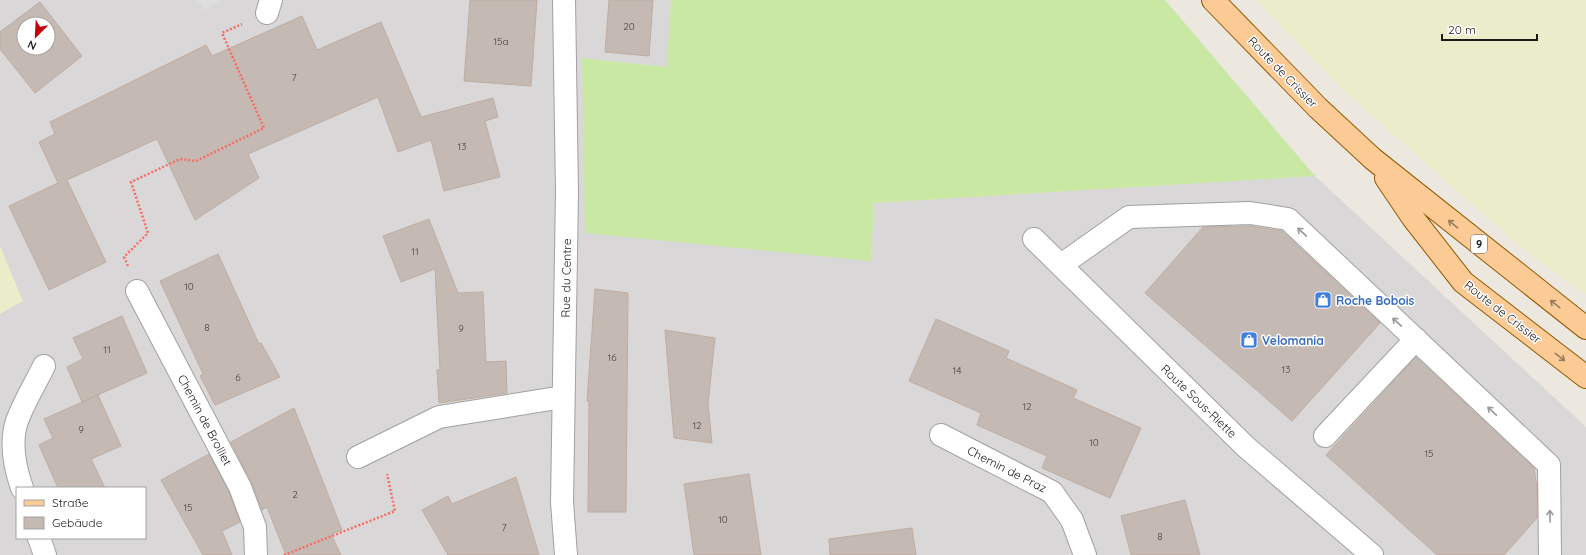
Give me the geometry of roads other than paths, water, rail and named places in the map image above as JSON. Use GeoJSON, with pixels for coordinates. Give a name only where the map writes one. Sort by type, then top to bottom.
{"type":"FeatureCollection","features":[{"type":"Feature","properties":{"kind":"main road","name":"Route de Crissier"},"geometry":{"type":"LineString","coordinates":[[1213,0],[1318,108],[1373,159],[1586,328]]}},
{"type":"Feature","properties":{"kind":"main road","name":"Route de Crissier"},"geometry":{"type":"LineString","coordinates":[[1373,159],[1413,218],[1463,282],[1586,377]]}},
{"type":"Feature","properties":{"kind":"street","name":"Rue du Centre"},"geometry":{"type":"LineString","coordinates":[[564,0],[567,192],[562,502],[566,555]]}},
{"type":"Feature","properties":{"kind":"street"},"geometry":{"type":"LineString","coordinates":[[1061,265],[1129,216],[1250,213],[1288,219],[1549,465],[1550,555]]}},
{"type":"Feature","properties":{"kind":"street","name":"Route Sous-Riette"},"geometry":{"type":"LineString","coordinates":[[1034,239],[1246,446],[1372,555]]}},
{"type":"Feature","properties":{"kind":"street","name":"Chemin de Brolliet"},"geometry":{"type":"LineString","coordinates":[[137,291],[240,487],[255,527],[256,555]]}},
{"type":"Feature","properties":{"kind":"street"},"geometry":{"type":"LineString","coordinates":[[1325,436],[1416,339]]}},
{"type":"Feature","properties":{"kind":"street"},"geometry":{"type":"LineString","coordinates":[[22,487],[18,478],[14,448],[17,422],[44,366]]}},
{"type":"Feature","properties":{"kind":"street"},"geometry":{"type":"LineString","coordinates":[[358,457],[439,417],[563,397]]}},
{"type":"Feature","properties":{"kind":"street","name":"Chemin de Praz"},"geometry":{"type":"LineString","coordinates":[[941,435],[1052,492],[1072,520],[1085,555]]}},
{"type":"Feature","properties":{"kind":"street"},"geometry":{"type":"LineString","coordinates":[[39,539],[45,555]]}},
{"type":"Feature","properties":{"kind":"place","name":"Roche Bobois"},"geometry":{"type":"Point","coordinates":[1323,300]}},
{"type":"Feature","properties":{"kind":"place","name":"Velomania"},"geometry":{"type":"Point","coordinates":[1249,340]}}]}
